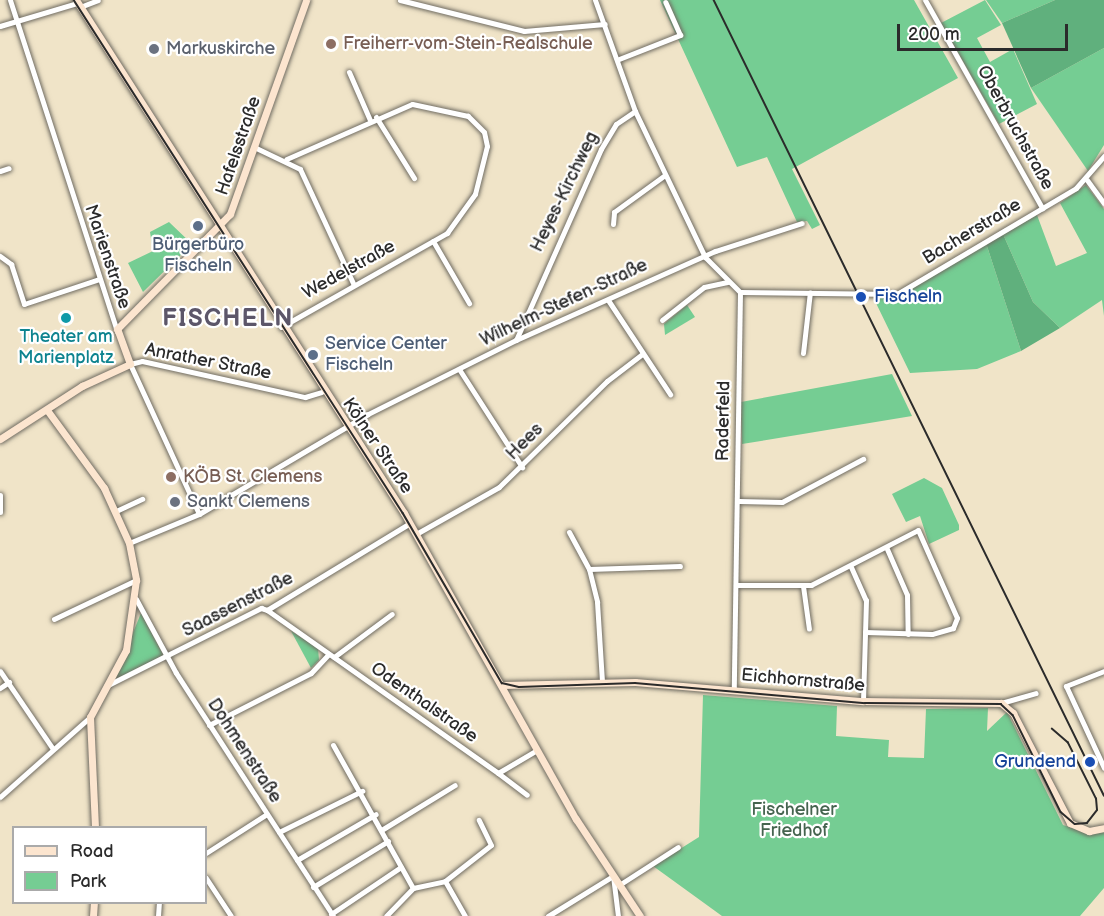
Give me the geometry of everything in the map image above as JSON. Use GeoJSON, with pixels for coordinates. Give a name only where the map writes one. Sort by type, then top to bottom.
{"type":"FeatureCollection","features":[{"type":"Feature","properties":{"kind":"main road","name":"Hafelsstraße"},"geometry":{"type":"LineString","coordinates":[[117,332],[233,208],[306,0]]}},
{"type":"Feature","properties":{"kind":"main road","name":"Kölner Straße"},"geometry":{"type":"LineString","coordinates":[[78,3],[321,392],[410,523],[537,750],[613,876],[640,916]]}},
{"type":"Feature","properties":{"kind":"main road","name":"Marienstraße"},"geometry":{"type":"LineString","coordinates":[[117,332],[130,364]]}},
{"type":"Feature","properties":{"kind":"main road","name":"Anrather Straße"},"geometry":{"type":"LineString","coordinates":[[0,439],[81,386],[130,364]]}},
{"type":"Feature","properties":{"kind":"main road"},"geometry":{"type":"LineString","coordinates":[[47,410],[116,511],[129,543],[136,580],[136,608],[126,650],[90,717],[95,826]]}},
{"type":"Feature","properties":{"kind":"main road","name":"Eichhornstraße"},"geometry":{"type":"LineString","coordinates":[[502,685],[602,682],[863,701],[1001,703]]}},
{"type":"Feature","properties":{"kind":"main road"},"geometry":{"type":"LineString","coordinates":[[511,700],[521,684]]}},
{"type":"Feature","properties":{"kind":"main road"},"geometry":{"type":"LineString","coordinates":[[1001,703],[1013,713],[1065,818],[1081,830],[1104,828]]}},
{"type":"Feature","properties":{"kind":"street","name":"Marienstraße"},"geometry":{"type":"LineString","coordinates":[[10,0],[33,81],[117,332]]}},
{"type":"Feature","properties":{"kind":"street"},"geometry":{"type":"LineString","coordinates":[[0,26],[78,3],[98,0]]}},
{"type":"Feature","properties":{"kind":"street"},"geometry":{"type":"LineString","coordinates":[[400,0],[524,31],[605,24]]}},
{"type":"Feature","properties":{"kind":"street"},"geometry":{"type":"LineString","coordinates":[[595,0],[619,58],[635,111],[705,257],[740,292],[810,292],[803,353]]}},
{"type":"Feature","properties":{"kind":"street","name":"Oberbruchstraße"},"geometry":{"type":"LineString","coordinates":[[925,0],[1042,208]]}},
{"type":"Feature","properties":{"kind":"street"},"geometry":{"type":"LineString","coordinates":[[619,58],[680,35],[665,2]]}},
{"type":"Feature","properties":{"kind":"street"},"geometry":{"type":"LineString","coordinates":[[349,72],[370,120]]}},
{"type":"Feature","properties":{"kind":"street","name":"Wedelstraße"},"geometry":{"type":"LineString","coordinates":[[281,327],[353,283],[433,241],[456,225],[475,194],[488,146],[484,132],[468,116],[424,106],[399,106],[287,159]]}},
{"type":"Feature","properties":{"kind":"street","name":"Heyes-Kirchweg"},"geometry":{"type":"LineString","coordinates":[[516,340],[601,149],[613,127],[635,111]]}},
{"type":"Feature","properties":{"kind":"street"},"geometry":{"type":"LineString","coordinates":[[376,117],[414,178]]}},
{"type":"Feature","properties":{"kind":"street"},"geometry":{"type":"LineString","coordinates":[[254,147],[287,159],[305,176],[353,283]]}},
{"type":"Feature","properties":{"kind":"street","name":"Bacherstraße"},"geometry":{"type":"LineString","coordinates":[[810,292],[840,294],[902,292],[1086,180],[1104,156]]}},
{"type":"Feature","properties":{"kind":"street"},"geometry":{"type":"LineString","coordinates":[[0,171],[9,168]]}},
{"type":"Feature","properties":{"kind":"street"},"geometry":{"type":"LineString","coordinates":[[613,224],[614,212],[665,175]]}},
{"type":"Feature","properties":{"kind":"street"},"geometry":{"type":"LineString","coordinates":[[1086,180],[1104,203]]}},
{"type":"Feature","properties":{"kind":"street","name":"Wilhelm-Stefen-Straße"},"geometry":{"type":"LineString","coordinates":[[129,543],[199,514],[345,426],[516,340],[705,257],[802,223]]}},
{"type":"Feature","properties":{"kind":"street"},"geometry":{"type":"LineString","coordinates":[[433,241],[469,303]]}},
{"type":"Feature","properties":{"kind":"street"},"geometry":{"type":"LineString","coordinates":[[0,256],[10,264],[24,304],[99,279]]}},
{"type":"Feature","properties":{"kind":"street"},"geometry":{"type":"LineString","coordinates":[[662,320],[704,287],[728,282]]}},
{"type":"Feature","properties":{"kind":"street","name":"Raderfeld"},"geometry":{"type":"LineString","coordinates":[[734,691],[740,292]]}},
{"type":"Feature","properties":{"kind":"street"},"geometry":{"type":"LineString","coordinates":[[608,300],[670,394]]}},
{"type":"Feature","properties":{"kind":"street","name":"Hees"},"geometry":{"type":"LineString","coordinates":[[416,534],[499,487],[522,467],[596,391],[642,354]]}},
{"type":"Feature","properties":{"kind":"street","name":"Anrather Straße"},"geometry":{"type":"LineString","coordinates":[[130,364],[142,361],[305,397],[321,392]]}},
{"type":"Feature","properties":{"kind":"street","name":"Marienstraße"},"geometry":{"type":"LineString","coordinates":[[130,364],[199,514]]}},
{"type":"Feature","properties":{"kind":"street"},"geometry":{"type":"LineString","coordinates":[[459,369],[522,467]]}},
{"type":"Feature","properties":{"kind":"street"},"geometry":{"type":"LineString","coordinates":[[738,501],[782,502],[863,459]]}},
{"type":"Feature","properties":{"kind":"street"},"geometry":{"type":"LineString","coordinates":[[0,495],[0,512]]}},
{"type":"Feature","properties":{"kind":"street"},"geometry":{"type":"LineString","coordinates":[[116,511],[142,499]]}},
{"type":"Feature","properties":{"kind":"street","name":"Saassenstraße"},"geometry":{"type":"LineString","coordinates":[[106,686],[168,658],[261,608],[267,610],[410,523]]}},
{"type":"Feature","properties":{"kind":"street"},"geometry":{"type":"LineString","coordinates":[[737,585],[803,586],[851,567],[918,530],[957,618],[953,628],[908,634],[866,632]]}},
{"type":"Feature","properties":{"kind":"street"},"geometry":{"type":"LineString","coordinates":[[569,532],[589,568],[600,618],[602,682]]}},
{"type":"Feature","properties":{"kind":"street"},"geometry":{"type":"LineString","coordinates":[[887,549],[907,596],[908,634]]}},
{"type":"Feature","properties":{"kind":"street"},"geometry":{"type":"LineString","coordinates":[[589,568],[680,566]]}},
{"type":"Feature","properties":{"kind":"street"},"geometry":{"type":"LineString","coordinates":[[851,567],[866,600],[863,701]]}},
{"type":"Feature","properties":{"kind":"street"},"geometry":{"type":"LineString","coordinates":[[54,619],[136,580]]}},
{"type":"Feature","properties":{"kind":"street"},"geometry":{"type":"LineString","coordinates":[[803,586],[809,629]]}},
{"type":"Feature","properties":{"kind":"street","name":"Dohmenstraße"},"geometry":{"type":"LineString","coordinates":[[136,599],[168,658],[209,725],[332,915]]}},
{"type":"Feature","properties":{"kind":"street","name":"Odenthalstraße"},"geometry":{"type":"LineString","coordinates":[[267,610],[527,795]]}},
{"type":"Feature","properties":{"kind":"street"},"geometry":{"type":"LineString","coordinates":[[209,725],[311,673],[331,655],[392,614]]}},
{"type":"Feature","properties":{"kind":"street"},"geometry":{"type":"LineString","coordinates":[[0,671],[53,749]]}},
{"type":"Feature","properties":{"kind":"street"},"geometry":{"type":"LineString","coordinates":[[1104,671],[1066,686],[1104,768]]}},
{"type":"Feature","properties":{"kind":"street"},"geometry":{"type":"LineString","coordinates":[[0,688],[9,682]]}},
{"type":"Feature","properties":{"kind":"street","name":"Eichhornstraße"},"geometry":{"type":"LineString","coordinates":[[1001,703],[1036,693]]}},
{"type":"Feature","properties":{"kind":"street"},"geometry":{"type":"LineString","coordinates":[[0,796],[90,717]]}},
{"type":"Feature","properties":{"kind":"street"},"geometry":{"type":"LineString","coordinates":[[333,745],[376,814],[400,867],[413,888]]}},
{"type":"Feature","properties":{"kind":"street"},"geometry":{"type":"LineString","coordinates":[[498,773],[537,750]]}},
{"type":"Feature","properties":{"kind":"street"},"geometry":{"type":"LineString","coordinates":[[383,829],[455,785]]}},
{"type":"Feature","properties":{"kind":"street"},"geometry":{"type":"LineString","coordinates":[[279,832],[362,791]]}},
{"type":"Feature","properties":{"kind":"street"},"geometry":{"type":"LineString","coordinates":[[207,853],[267,814]]}},
{"type":"Feature","properties":{"kind":"street"},"geometry":{"type":"LineString","coordinates":[[297,860],[376,814]]}},
{"type":"Feature","properties":{"kind":"street"},"geometry":{"type":"LineString","coordinates":[[386,916],[413,888],[445,881],[491,845],[479,820]]}},
{"type":"Feature","properties":{"kind":"street"},"geometry":{"type":"LineString","coordinates":[[313,887],[388,841]]}},
{"type":"Feature","properties":{"kind":"street"},"geometry":{"type":"LineString","coordinates":[[620,885],[678,847]]}},
{"type":"Feature","properties":{"kind":"street"},"geometry":{"type":"LineString","coordinates":[[332,915],[400,867]]}},
{"type":"Feature","properties":{"kind":"street"},"geometry":{"type":"LineString","coordinates":[[548,916],[613,876],[618,916]]}},
{"type":"Feature","properties":{"kind":"street"},"geometry":{"type":"LineString","coordinates":[[207,880],[231,916]]}},
{"type":"Feature","properties":{"kind":"street"},"geometry":{"type":"LineString","coordinates":[[445,881],[465,916]]}},
{"type":"Feature","properties":{"kind":"green space"},"geometry":{"type":"Polygon","coordinates":[[[660,0],[914,0],[958,78],[792,169],[820,225],[812,229],[807,221],[797,222],[767,157],[737,167],[660,0]]]}},
{"type":"Feature","properties":{"kind":"green space"},"geometry":{"type":"Polygon","coordinates":[[[985,0],[1001,25],[977,38],[990,62],[1013,49],[1037,104],[999,124],[941,23],[985,0]]]}},
{"type":"Feature","properties":{"kind":"green space"},"geometry":{"type":"Polygon","coordinates":[[[986,0],[1055,0],[1002,23],[986,0]]]}},
{"type":"Feature","properties":{"kind":"green space"},"geometry":{"type":"Polygon","coordinates":[[[1055,0],[1104,0],[1104,48],[1031,88],[1002,23],[1055,0]]]}},
{"type":"Feature","properties":{"kind":"green space"},"geometry":{"type":"Polygon","coordinates":[[[1104,48],[1104,145],[1088,171],[1031,88],[1104,48]]]}},
{"type":"Feature","properties":{"kind":"green space"},"geometry":{"type":"Polygon","coordinates":[[[1086,185],[1104,209],[1104,316],[1102,300],[1060,328],[1033,302],[1003,234],[1037,215],[1056,266],[1087,253],[1060,203],[1086,185]]]}},
{"type":"Feature","properties":{"kind":"green space"},"geometry":{"type":"Polygon","coordinates":[[[169,222],[192,244],[143,292],[128,263],[153,251],[150,232],[169,222]]]}},
{"type":"Feature","properties":{"kind":"green space"},"geometry":{"type":"Polygon","coordinates":[[[1003,234],[1033,302],[1060,328],[1021,351],[986,243],[1003,234]]]}},
{"type":"Feature","properties":{"kind":"green space"},"geometry":{"type":"Polygon","coordinates":[[[986,243],[1021,351],[977,369],[910,373],[874,299],[903,294],[986,243]]]}},
{"type":"Feature","properties":{"kind":"green space"},"geometry":{"type":"Polygon","coordinates":[[[687,305],[695,317],[665,335],[664,324],[687,305]]]}},
{"type":"Feature","properties":{"kind":"green space"},"geometry":{"type":"Polygon","coordinates":[[[892,374],[912,416],[742,444],[741,402],[892,374]]]}},
{"type":"Feature","properties":{"kind":"green space"},"geometry":{"type":"Polygon","coordinates":[[[924,478],[942,488],[959,525],[959,530],[929,544],[920,516],[906,522],[892,494],[924,478]]]}},
{"type":"Feature","properties":{"kind":"green space"},"geometry":{"type":"Polygon","coordinates":[[[141,613],[165,658],[116,680],[115,677],[141,613]]]}},
{"type":"Feature","properties":{"kind":"green space"},"geometry":{"type":"Polygon","coordinates":[[[291,631],[318,648],[319,660],[311,668],[291,631]]]}},
{"type":"Feature","properties":{"kind":"green space","name":"Fischelner Friedhof"},"geometry":{"type":"Polygon","coordinates":[[[703,695],[837,706],[836,736],[889,740],[888,757],[924,758],[926,709],[988,708],[987,731],[1007,712],[1063,825],[1088,833],[1104,831],[1104,888],[1080,916],[722,916],[653,866],[699,837],[703,695]]]}},
{"type":"Feature","properties":{"kind":"tram line"},"geometry":{"type":"LineString","coordinates":[[74,0],[403,513],[502,683],[519,687],[635,683],[865,703],[1001,704],[1013,715],[1061,812],[1075,824],[1087,823],[1097,810],[1096,799],[1068,743],[1052,729]]}},
{"type":"Feature","properties":{"kind":"tram line"},"geometry":{"type":"LineString","coordinates":[[714,0],[1104,795]]}},
{"type":"Feature","properties":{"kind":"place","name":"Freiherr-vom-Stein-Realschule"},"geometry":{"type":"Point","coordinates":[331,44]}},
{"type":"Feature","properties":{"kind":"place","name":"Markuskirche"},"geometry":{"type":"Point","coordinates":[154,49]}},
{"type":"Feature","properties":{"kind":"place","name":"Bürgerbüro Fischeln"},"geometry":{"type":"Point","coordinates":[198,226]}},
{"type":"Feature","properties":{"kind":"place","name":"Fischeln"},"geometry":{"type":"Point","coordinates":[861,297]}},
{"type":"Feature","properties":{"kind":"place","name":"Theater am Marienplatz"},"geometry":{"type":"Point","coordinates":[66,318]}},
{"type":"Feature","properties":{"kind":"place","name":"Service Center Fischeln"},"geometry":{"type":"Point","coordinates":[313,355]}},
{"type":"Feature","properties":{"kind":"place","name":"KÖB St. Clemens"},"geometry":{"type":"Point","coordinates":[171,477]}},
{"type":"Feature","properties":{"kind":"place","name":"Sankt Clemens"},"geometry":{"type":"Point","coordinates":[175,502]}},
{"type":"Feature","properties":{"kind":"place","name":"Grundend"},"geometry":{"type":"Point","coordinates":[1090,762]}},
{"type":"Feature","properties":{"kind":"district","name":"FISCHELN"},"geometry":{"type":"Point","coordinates":[228,319]}}]}
